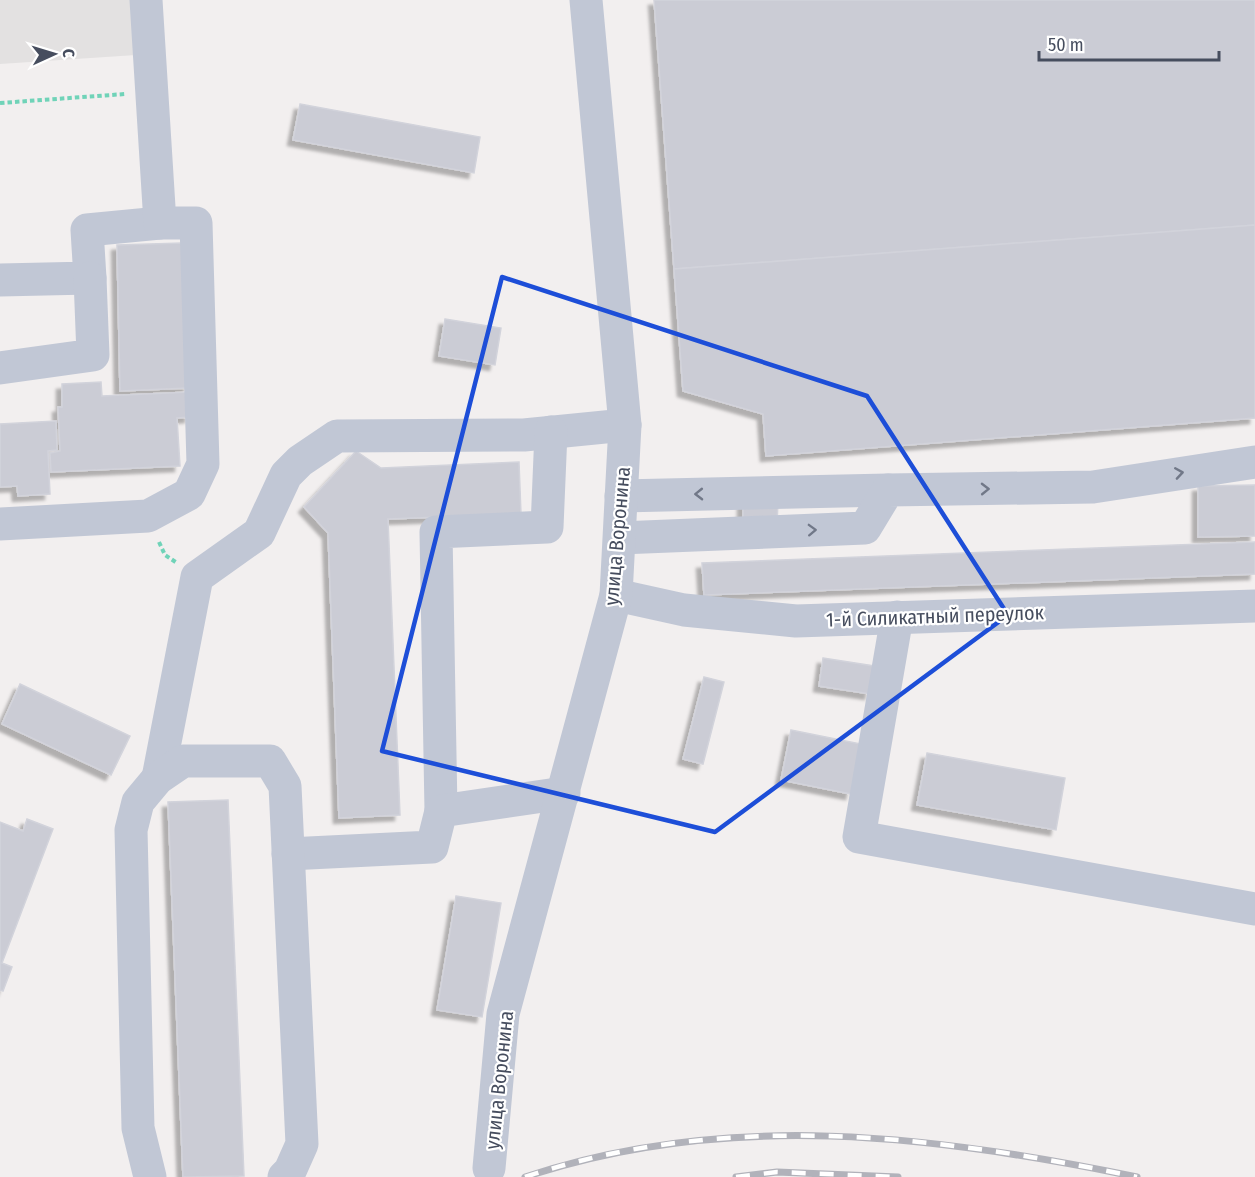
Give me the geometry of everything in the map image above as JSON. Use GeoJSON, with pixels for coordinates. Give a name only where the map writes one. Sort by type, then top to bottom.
{"type":"FeatureCollection","features":[{"type":"Feature","properties":{"kind":"street"},"geometry":{"type":"LineString","coordinates":[[146,0],[160,223]]}},
{"type":"Feature","properties":{"kind":"street","name":"улица Воронина"},"geometry":{"type":"LineString","coordinates":[[489,1168],[503,1014],[616,595],[625,425],[586,0]]}},
{"type":"Feature","properties":{"kind":"street"},"geometry":{"type":"LineString","coordinates":[[0,368],[93,355],[87,230],[160,223],[196,223],[203,464],[189,494],[148,516],[0,524]]}},
{"type":"Feature","properties":{"kind":"street"},"geometry":{"type":"LineString","coordinates":[[0,280],[90,278]]}},
{"type":"Feature","properties":{"kind":"street"},"geometry":{"type":"LineString","coordinates":[[158,778],[196,577],[259,533],[286,476],[300,461],[337,436],[551,432],[625,425]]}},
{"type":"Feature","properties":{"kind":"street"},"geometry":{"type":"LineString","coordinates":[[288,854],[432,847],[441,811],[436,532],[547,527],[551,432]]}},
{"type":"Feature","properties":{"kind":"street"},"geometry":{"type":"LineString","coordinates":[[621,496],[1093,487],[1255,462]]}},
{"type":"Feature","properties":{"kind":"street"},"geometry":{"type":"LineString","coordinates":[[620,538],[866,528],[888,490]]}},
{"type":"Feature","properties":{"kind":"street","name":"1-й Силикатный переулок"},"geometry":{"type":"LineString","coordinates":[[616,595],[684,610],[796,621],[1255,606]]}},
{"type":"Feature","properties":{"kind":"street"},"geometry":{"type":"LineString","coordinates":[[897,617],[859,837],[1255,909]]}},
{"type":"Feature","properties":{"kind":"street"},"geometry":{"type":"LineString","coordinates":[[150,1177],[138,1128],[131,830],[138,802],[158,778],[183,761],[270,761],[285,786],[302,1143],[290,1171],[284,1177]]}},
{"type":"Feature","properties":{"kind":"street"},"geometry":{"type":"LineString","coordinates":[[441,811],[564,793]]}},
{"type":"Feature","properties":{"kind":"path"},"geometry":{"type":"LineString","coordinates":[[0,103],[153,92]]}},
{"type":"Feature","properties":{"kind":"path"},"geometry":{"type":"LineString","coordinates":[[148,516],[165,555],[196,577]]}},
{"type":"Feature","properties":{"kind":"highlighted area"},"geometry":{"type":"Polygon","coordinates":[[[502,277],[867,396],[1008,615],[715,832],[382,751],[502,277]]]}},
{"type":"Feature","properties":{"kind":"shaded area"},"geometry":{"type":"Polygon","coordinates":[[[0,0],[132,0],[136,55],[0,64],[0,0]]]}},
{"type":"Feature","properties":{"kind":"building"},"geometry":{"type":"Polygon","coordinates":[[[654,0],[1255,0],[1255,225],[674,269],[654,0]]]}},
{"type":"Feature","properties":{"kind":"building"},"geometry":{"type":"Polygon","coordinates":[[[300,104],[480,137],[474,173],[293,140],[300,104]]]}},
{"type":"Feature","properties":{"kind":"building"},"geometry":{"type":"Polygon","coordinates":[[[1255,225],[1255,418],[766,456],[763,414],[683,391],[674,269],[1255,225]]]}},
{"type":"Feature","properties":{"kind":"building"},"geometry":{"type":"Polygon","coordinates":[[[182,243],[189,388],[120,391],[117,245],[182,243]]]}},
{"type":"Feature","properties":{"kind":"building"},"geometry":{"type":"Polygon","coordinates":[[[445,319],[501,328],[495,365],[439,356],[445,319]]]}},
{"type":"Feature","properties":{"kind":"building"},"geometry":{"type":"Polygon","coordinates":[[[101,382],[102,396],[190,392],[190,417],[177,418],[180,466],[51,472],[50,453],[60,451],[58,407],[62,407],[62,384],[101,382]]]}},
{"type":"Feature","properties":{"kind":"building"},"geometry":{"type":"Polygon","coordinates":[[[56,421],[57,450],[48,451],[50,494],[18,496],[17,486],[0,487],[0,424],[56,421]]]}},
{"type":"Feature","properties":{"kind":"building"},"geometry":{"type":"Polygon","coordinates":[[[356,451],[381,468],[519,462],[521,514],[388,519],[400,815],[339,818],[328,533],[304,507],[356,451]]]}},
{"type":"Feature","properties":{"kind":"building"},"geometry":{"type":"Polygon","coordinates":[[[1255,485],[1255,536],[1198,537],[1198,486],[1255,485]]]}},
{"type":"Feature","properties":{"kind":"building"},"geometry":{"type":"Polygon","coordinates":[[[743,499],[778,500],[777,526],[743,526],[743,499]]]}},
{"type":"Feature","properties":{"kind":"building"},"geometry":{"type":"Polygon","coordinates":[[[1255,542],[1255,574],[704,595],[702,563],[1255,542]]]}},
{"type":"Feature","properties":{"kind":"building"},"geometry":{"type":"Polygon","coordinates":[[[823,658],[874,666],[870,694],[819,686],[823,658]]]}},
{"type":"Feature","properties":{"kind":"building"},"geometry":{"type":"Polygon","coordinates":[[[704,677],[724,682],[703,764],[683,759],[704,677]]]}},
{"type":"Feature","properties":{"kind":"building"},"geometry":{"type":"Polygon","coordinates":[[[20,684],[130,736],[111,775],[2,724],[20,684]]]}},
{"type":"Feature","properties":{"kind":"building"},"geometry":{"type":"Polygon","coordinates":[[[791,730],[861,744],[851,794],[781,780],[791,730]]]}},
{"type":"Feature","properties":{"kind":"building"},"geometry":{"type":"Polygon","coordinates":[[[927,753],[1065,778],[1056,830],[917,805],[927,753]]]}},
{"type":"Feature","properties":{"kind":"building"},"geometry":{"type":"Polygon","coordinates":[[[228,800],[244,1176],[183,1177],[168,802],[228,800]]]}},
{"type":"Feature","properties":{"kind":"building"},"geometry":{"type":"Polygon","coordinates":[[[27,819],[53,829],[2,963],[12,967],[3,991],[0,990],[0,822],[23,831],[27,819]]]}},
{"type":"Feature","properties":{"kind":"building"},"geometry":{"type":"Polygon","coordinates":[[[456,896],[501,903],[482,1017],[437,1010],[456,896]]]}},
{"type":"Feature","properties":{"kind":"railway"},"geometry":{"type":"LineString","coordinates":[[525,1177],[600,1156],[677,1143],[753,1136],[830,1136],[907,1141],[1061,1162],[1137,1177]]}},
{"type":"Feature","properties":{"kind":"railway"},"geometry":{"type":"LineString","coordinates":[[736,1177],[777,1172],[898,1177]]}}]}
